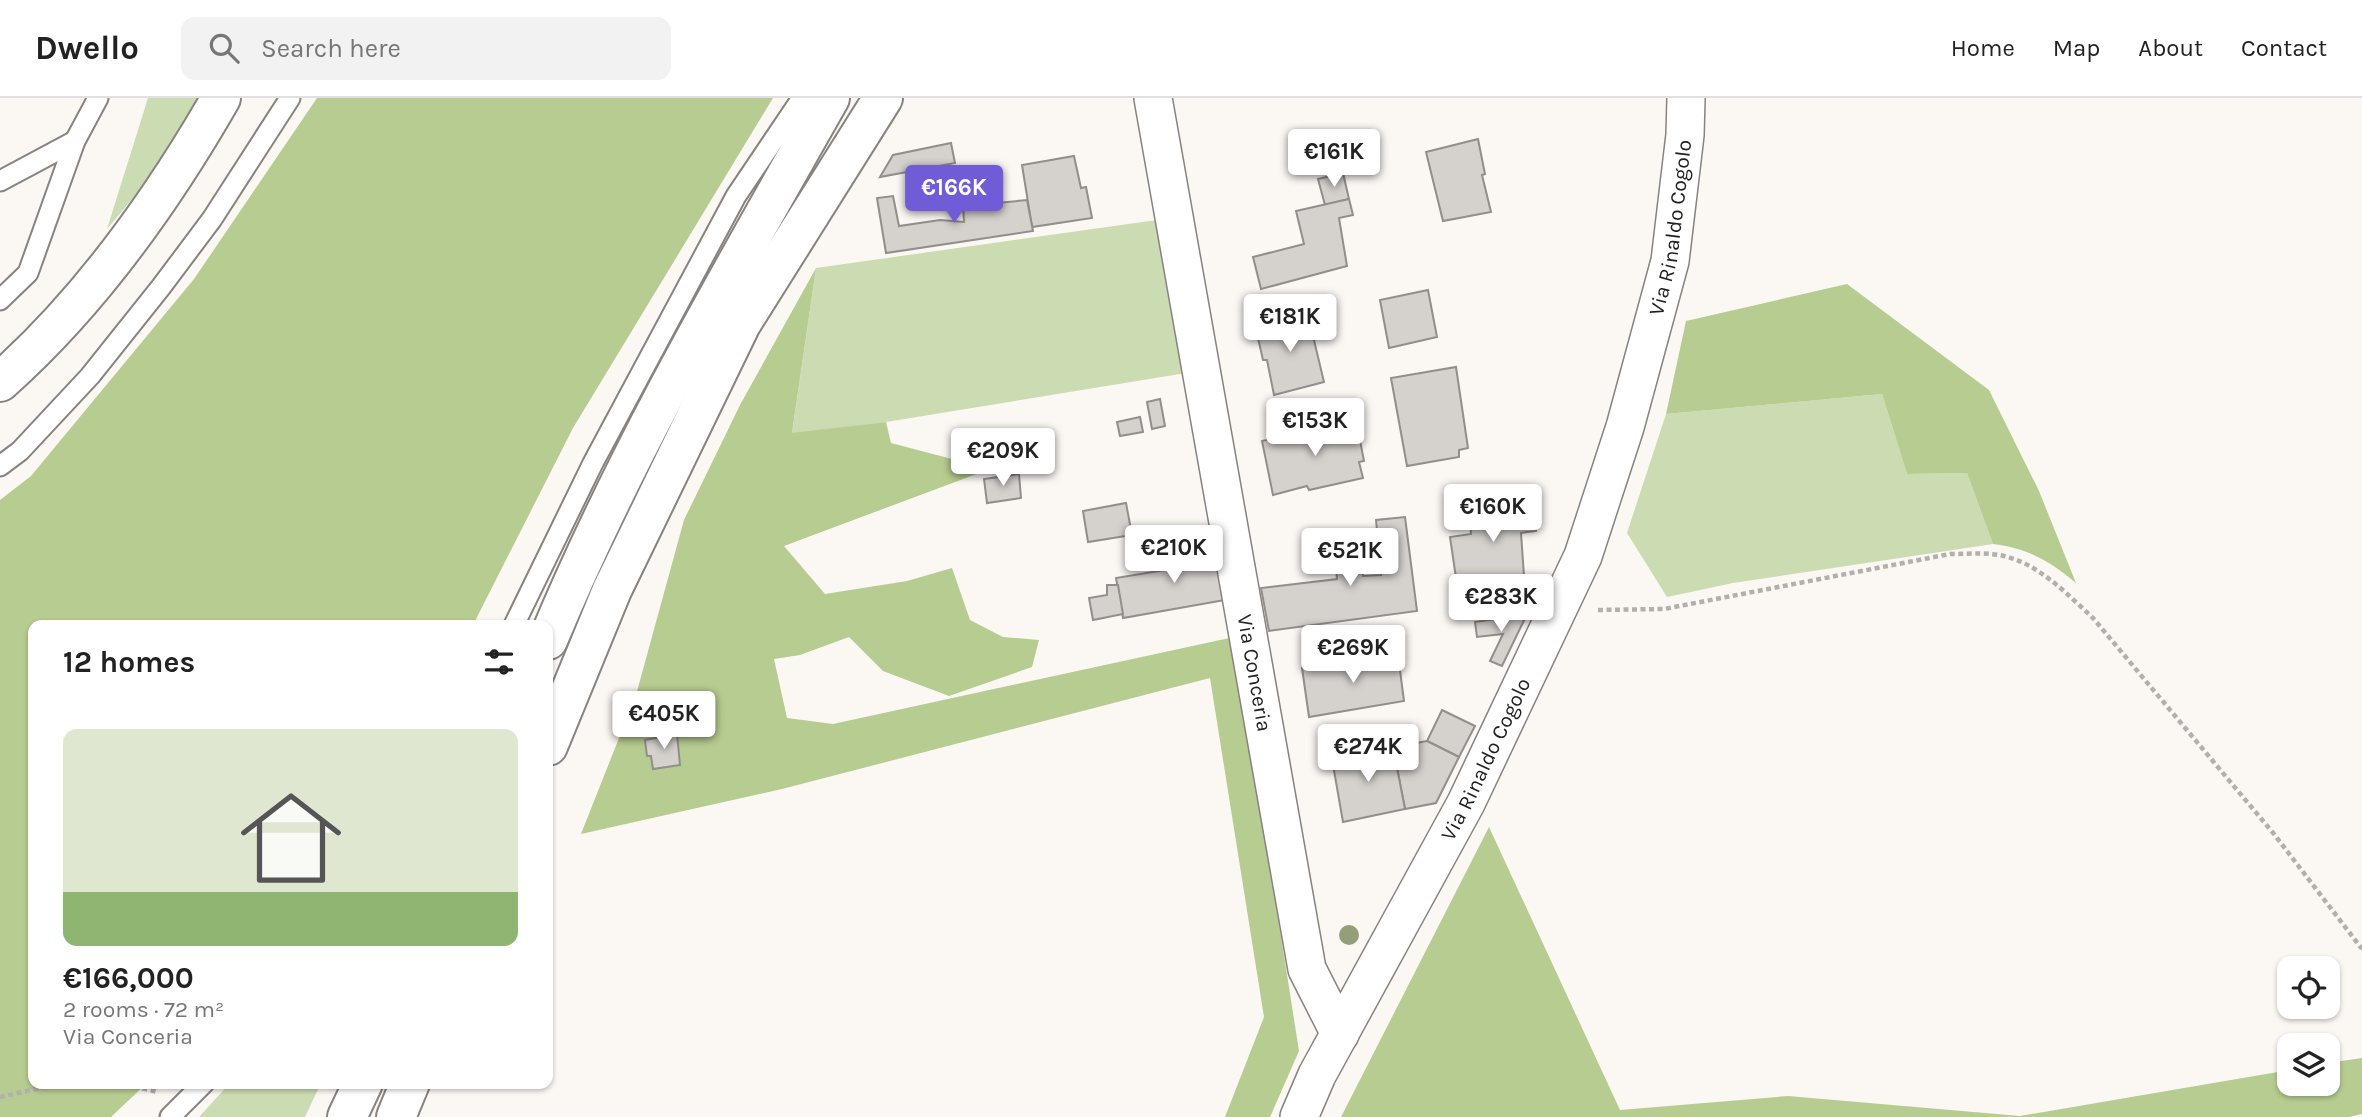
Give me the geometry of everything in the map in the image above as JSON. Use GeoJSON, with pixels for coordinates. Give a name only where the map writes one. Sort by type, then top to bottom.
{"type":"FeatureCollection","features":[{"type":"Feature","properties":{"kind":"highway"},"geometry":{"type":"LineString","coordinates":[[0,382],[36,350],[100,276],[191,150],[221,98]]}},
{"type":"Feature","properties":{"kind":"highway"},"geometry":{"type":"LineString","coordinates":[[553,628],[579,564],[707,315],[830,98]]}},
{"type":"Feature","properties":{"kind":"highway"},"geometry":{"type":"LineString","coordinates":[[553,734],[612,590],[741,324],[883,98]]}},
{"type":"Feature","properties":{"kind":"highway"},"geometry":{"type":"LineString","coordinates":[[347,1117],[360,1089]]}},
{"type":"Feature","properties":{"kind":"highway"},"geometry":{"type":"LineString","coordinates":[[396,1117],[408,1089]]}},
{"type":"Feature","properties":{"kind":"street","name":"Via Conceria"},"geometry":{"type":"LineString","coordinates":[[1153,98],[1307,969],[1340,1034]]}},
{"type":"Feature","properties":{"kind":"street","name":"Via Rinaldo Cogolo"},"geometry":{"type":"LineString","coordinates":[[1299,1117],[1317,1076],[1466,803],[1583,556],[1625,428],[1670,261],[1685,135],[1686,98]]}},
{"type":"Feature","properties":{"kind":"lane"},"geometry":{"type":"LineString","coordinates":[[0,300],[28,274],[75,141],[98,98]]}},
{"type":"Feature","properties":{"kind":"lane"},"geometry":{"type":"LineString","coordinates":[[0,467],[20,451],[90,376],[161,287],[212,219],[290,98]]}},
{"type":"Feature","properties":{"kind":"lane"},"geometry":{"type":"LineString","coordinates":[[516,620],[593,463],[736,196],[802,98]]}},
{"type":"Feature","properties":{"kind":"lane"},"geometry":{"type":"LineString","coordinates":[[0,181],[75,141]]}},
{"type":"Feature","properties":{"kind":"lane"},"geometry":{"type":"LineString","coordinates":[[170,1117],[198,1089]]}},
{"type":"Feature","properties":{"kind":"path"},"geometry":{"type":"LineString","coordinates":[[1558,610],[1664,609],[1950,554],[1984,553],[2007,556],[2032,568],[2062,588],[2093,618],[2274,834],[2362,949]]}},
{"type":"Feature","properties":{"kind":"path"},"geometry":{"type":"LineString","coordinates":[[0,1097],[36,1089]]}},
{"type":"Feature","properties":{"kind":"path"},"geometry":{"type":"LineString","coordinates":[[144,1089],[184,1102]]}},
{"type":"Feature","properties":{"kind":"green space"},"geometry":{"type":"Polygon","coordinates":[[[148,98],[203,98],[164,161],[107,229],[148,98]]]}},
{"type":"Feature","properties":{"kind":"green space"},"geometry":{"type":"Polygon","coordinates":[[[317,98],[773,98],[573,428],[476,620],[28,620],[28,1089],[141,1089],[111,1117],[0,1117],[0,500],[31,476],[194,279],[317,98]]]}},
{"type":"Feature","properties":{"kind":"green space"},"geometry":{"type":"Polygon","coordinates":[[[1157,220],[1186,373],[886,422],[792,434],[816,268],[1157,220]]]}},
{"type":"Feature","properties":{"kind":"green space"},"geometry":{"type":"Polygon","coordinates":[[[816,268],[792,433],[886,422],[891,443],[990,469],[784,546],[825,594],[907,581],[952,568],[970,620],[1003,637],[1039,640],[1032,667],[949,696],[883,671],[849,637],[800,655],[774,659],[787,718],[833,724],[1234,637],[1299,1051],[1270,1117],[1225,1117],[1264,1017],[1210,678],[782,789],[581,834],[636,695],[684,520],[740,405],[816,268]]]}},
{"type":"Feature","properties":{"kind":"green space"},"geometry":{"type":"Polygon","coordinates":[[[1847,284],[1989,390],[2039,491],[2076,583],[2038,557],[1993,544],[1967,473],[1907,474],[1882,394],[1666,414],[1686,321],[1847,284]]]}},
{"type":"Feature","properties":{"kind":"green space"},"geometry":{"type":"Polygon","coordinates":[[[1882,394],[1907,474],[1967,473],[1993,544],[1733,583],[1667,597],[1627,533],[1666,414],[1882,394]]]}},
{"type":"Feature","properties":{"kind":"green space"},"geometry":{"type":"Polygon","coordinates":[[[1489,827],[1620,1110],[1788,1096],[2020,1116],[2277,1072],[2277,1096],[2340,1096],[2340,1061],[2362,1058],[2362,1114],[2349,1117],[1341,1117],[1489,827]]]}},
{"type":"Feature","properties":{"kind":"green space"},"geometry":{"type":"Polygon","coordinates":[[[225,1089],[318,1089],[305,1117],[199,1117],[225,1089]]]}},
{"type":"Feature","properties":{"kind":"building"},"geometry":{"type":"Polygon","coordinates":[[[1478,139],[1485,174],[1482,175],[1491,212],[1443,221],[1426,152],[1478,139]]]}},
{"type":"Feature","properties":{"kind":"building"},"geometry":{"type":"Polygon","coordinates":[[[951,143],[955,163],[880,177],[893,155],[951,143]]]}},
{"type":"Feature","properties":{"kind":"building"},"geometry":{"type":"Polygon","coordinates":[[[1074,156],[1081,188],[1086,187],[1092,218],[1032,227],[1022,165],[1074,156]]]}},
{"type":"Feature","properties":{"kind":"building"},"geometry":{"type":"Polygon","coordinates":[[[1343,173],[1349,199],[1325,205],[1318,179],[1343,173]]]}},
{"type":"Feature","properties":{"kind":"building"},"geometry":{"type":"Polygon","coordinates":[[[893,196],[899,226],[940,220],[964,222],[963,206],[996,200],[997,203],[1027,200],[1033,231],[886,253],[877,198],[893,196]]]}},
{"type":"Feature","properties":{"kind":"building"},"geometry":{"type":"Polygon","coordinates":[[[1349,199],[1353,215],[1339,218],[1347,266],[1261,289],[1253,257],[1304,244],[1296,211],[1349,199]]]}},
{"type":"Feature","properties":{"kind":"building"},"geometry":{"type":"Polygon","coordinates":[[[1428,290],[1437,337],[1389,348],[1380,300],[1428,290]]]}},
{"type":"Feature","properties":{"kind":"building"},"geometry":{"type":"Polygon","coordinates":[[[1308,315],[1324,382],[1274,395],[1267,360],[1263,360],[1255,325],[1308,315]]]}},
{"type":"Feature","properties":{"kind":"building"},"geometry":{"type":"Polygon","coordinates":[[[1456,367],[1468,448],[1459,450],[1459,457],[1407,466],[1391,378],[1456,367]]]}},
{"type":"Feature","properties":{"kind":"building"},"geometry":{"type":"Polygon","coordinates":[[[1160,399],[1165,426],[1152,429],[1147,402],[1160,399]]]}},
{"type":"Feature","properties":{"kind":"building"},"geometry":{"type":"Polygon","coordinates":[[[1140,417],[1143,432],[1120,436],[1117,422],[1140,417]]]}},
{"type":"Feature","properties":{"kind":"building"},"geometry":{"type":"Polygon","coordinates":[[[1356,420],[1364,461],[1359,462],[1363,478],[1309,490],[1307,486],[1273,495],[1262,441],[1356,420]]]}},
{"type":"Feature","properties":{"kind":"building"},"geometry":{"type":"Polygon","coordinates":[[[1019,474],[1021,498],[987,503],[984,479],[1019,474]]]}},
{"type":"Feature","properties":{"kind":"building"},"geometry":{"type":"Polygon","coordinates":[[[1126,503],[1132,535],[1088,542],[1083,511],[1126,503]]]}},
{"type":"Feature","properties":{"kind":"building"},"geometry":{"type":"Polygon","coordinates":[[[1533,504],[1536,531],[1521,533],[1524,576],[1457,585],[1450,537],[1471,534],[1469,510],[1533,504]]]}},
{"type":"Feature","properties":{"kind":"building"},"geometry":{"type":"Polygon","coordinates":[[[1405,517],[1417,611],[1269,631],[1261,588],[1337,579],[1335,558],[1360,554],[1363,576],[1381,575],[1376,520],[1405,517]]]}},
{"type":"Feature","properties":{"kind":"building"},"geometry":{"type":"Polygon","coordinates":[[[1217,544],[1225,600],[1123,618],[1116,578],[1189,566],[1186,549],[1217,544]]]}},
{"type":"Feature","properties":{"kind":"building"},"geometry":{"type":"Polygon","coordinates":[[[1107,585],[1118,585],[1123,614],[1093,620],[1089,598],[1107,595],[1107,585]]]}},
{"type":"Feature","properties":{"kind":"building"},"geometry":{"type":"Polygon","coordinates":[[[1527,614],[1502,666],[1490,661],[1503,634],[1477,637],[1475,622],[1527,614]]]}},
{"type":"Feature","properties":{"kind":"building"},"geometry":{"type":"Polygon","coordinates":[[[1398,655],[1404,701],[1309,717],[1302,668],[1398,655]]]}},
{"type":"Feature","properties":{"kind":"building"},"geometry":{"type":"Polygon","coordinates":[[[1442,710],[1475,726],[1459,757],[1427,741],[1442,710]]]}},
{"type":"Feature","properties":{"kind":"building"},"geometry":{"type":"Polygon","coordinates":[[[677,734],[680,765],[653,769],[651,756],[647,756],[645,740],[677,734]]]}},
{"type":"Feature","properties":{"kind":"building"},"geometry":{"type":"Polygon","coordinates":[[[1427,741],[1459,757],[1436,803],[1405,809],[1393,747],[1427,741]]]}},
{"type":"Feature","properties":{"kind":"building"},"geometry":{"type":"Polygon","coordinates":[[[1393,747],[1405,809],[1343,822],[1332,759],[1393,747]]]}}]}
